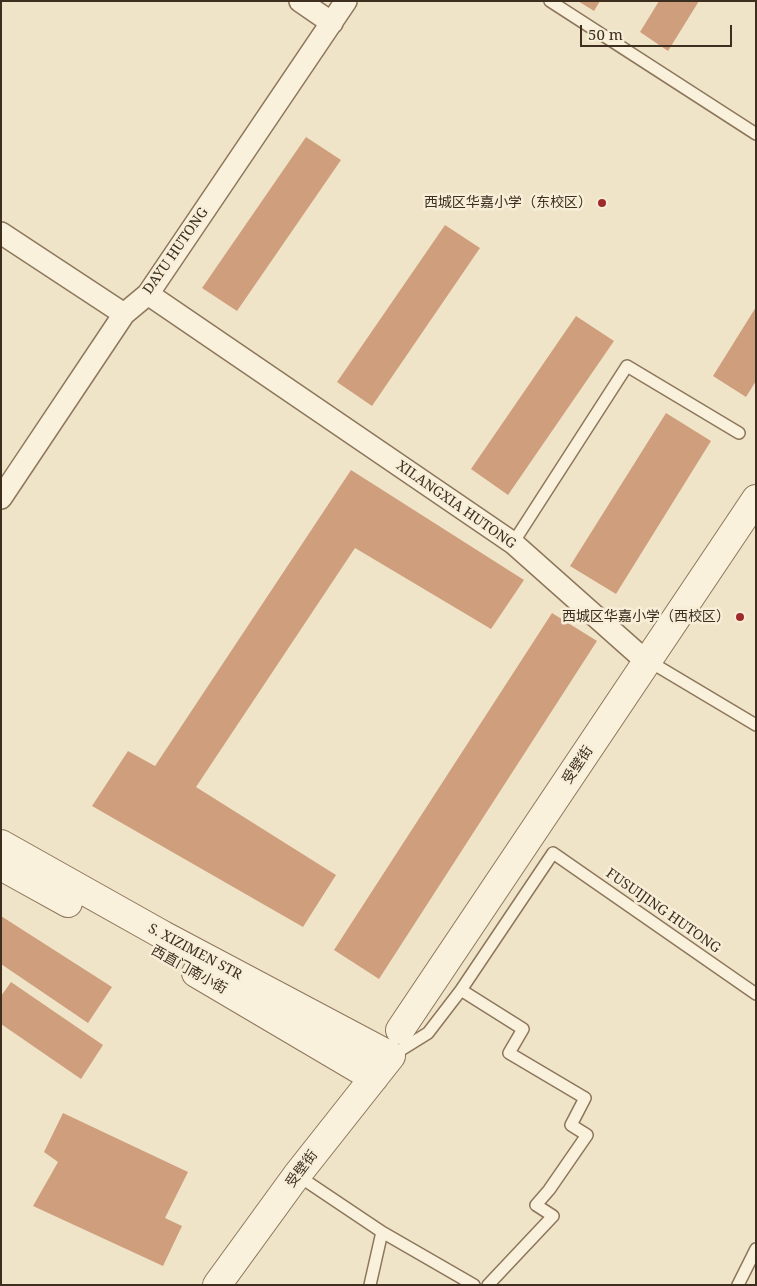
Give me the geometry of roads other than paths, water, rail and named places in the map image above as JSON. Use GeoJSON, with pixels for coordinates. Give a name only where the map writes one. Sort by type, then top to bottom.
{"type":"FeatureCollection","features":[{"type":"Feature","properties":{"kind":"street"},"geometry":{"type":"LineString","coordinates":[[300,1],[332,23]]}},
{"type":"Feature","properties":{"kind":"street","name":"DAYU HUTONG"},"geometry":{"type":"LineString","coordinates":[[1,498],[124,314],[148,294],[346,1]]}},
{"type":"Feature","properties":{"kind":"street"},"geometry":{"type":"LineString","coordinates":[[1,233],[124,314]]}},
{"type":"Feature","properties":{"kind":"street","name":"XILANGXIA HUTONG"},"geometry":{"type":"LineString","coordinates":[[148,294],[514,543],[639,656]]}},
{"type":"Feature","properties":{"kind":"street","name":"受壁街"},"geometry":{"type":"LineString","coordinates":[[400,1030],[756,499]]}},
{"type":"Feature","properties":{"kind":"street","name":"S. XIZIMEN STR"},"geometry":{"type":"LineString","coordinates":[[1,844],[163,935],[391,1056]]}},
{"type":"Feature","properties":{"kind":"street","name":"西直门南小街"},"geometry":{"type":"LineString","coordinates":[[1,866],[188,968],[374,1078]]}},
{"type":"Feature","properties":{"kind":"street","name":"受壁街"},"geometry":{"type":"LineString","coordinates":[[217,1285],[297,1175],[391,1056]]}},
{"type":"Feature","properties":{"kind":"lane"},"geometry":{"type":"LineString","coordinates":[[550,1],[756,134]]}},
{"type":"Feature","properties":{"kind":"lane"},"geometry":{"type":"LineString","coordinates":[[514,543],[627,366],[739,433]]}},
{"type":"Feature","properties":{"kind":"lane","name":"XILANGXIA HUTONG"},"geometry":{"type":"LineString","coordinates":[[639,656],[756,725]]}},
{"type":"Feature","properties":{"kind":"lane","name":"FUSUIJING HUTONG"},"geometry":{"type":"LineString","coordinates":[[460,990],[553,853],[756,994]]}},
{"type":"Feature","properties":{"kind":"lane"},"geometry":{"type":"LineString","coordinates":[[391,1056],[428,1032],[460,990],[523,1029],[508,1053],[585,1098],[571,1125],[586,1135],[549,1190],[536,1204],[553,1216],[488,1285]]}},
{"type":"Feature","properties":{"kind":"lane"},"geometry":{"type":"LineString","coordinates":[[297,1175],[382,1232],[474,1285]]}},
{"type":"Feature","properties":{"kind":"lane"},"geometry":{"type":"LineString","coordinates":[[370,1285],[382,1232]]}},
{"type":"Feature","properties":{"kind":"lane"},"geometry":{"type":"LineString","coordinates":[[738,1285],[756,1249]]}},
{"type":"Feature","properties":{"kind":"place","name":"西城区华嘉小学（东校区）"},"geometry":{"type":"Point","coordinates":[602,203]}},
{"type":"Feature","properties":{"kind":"place","name":"西城区华嘉小学（西校区）"},"geometry":{"type":"Point","coordinates":[740,617]}}]}
